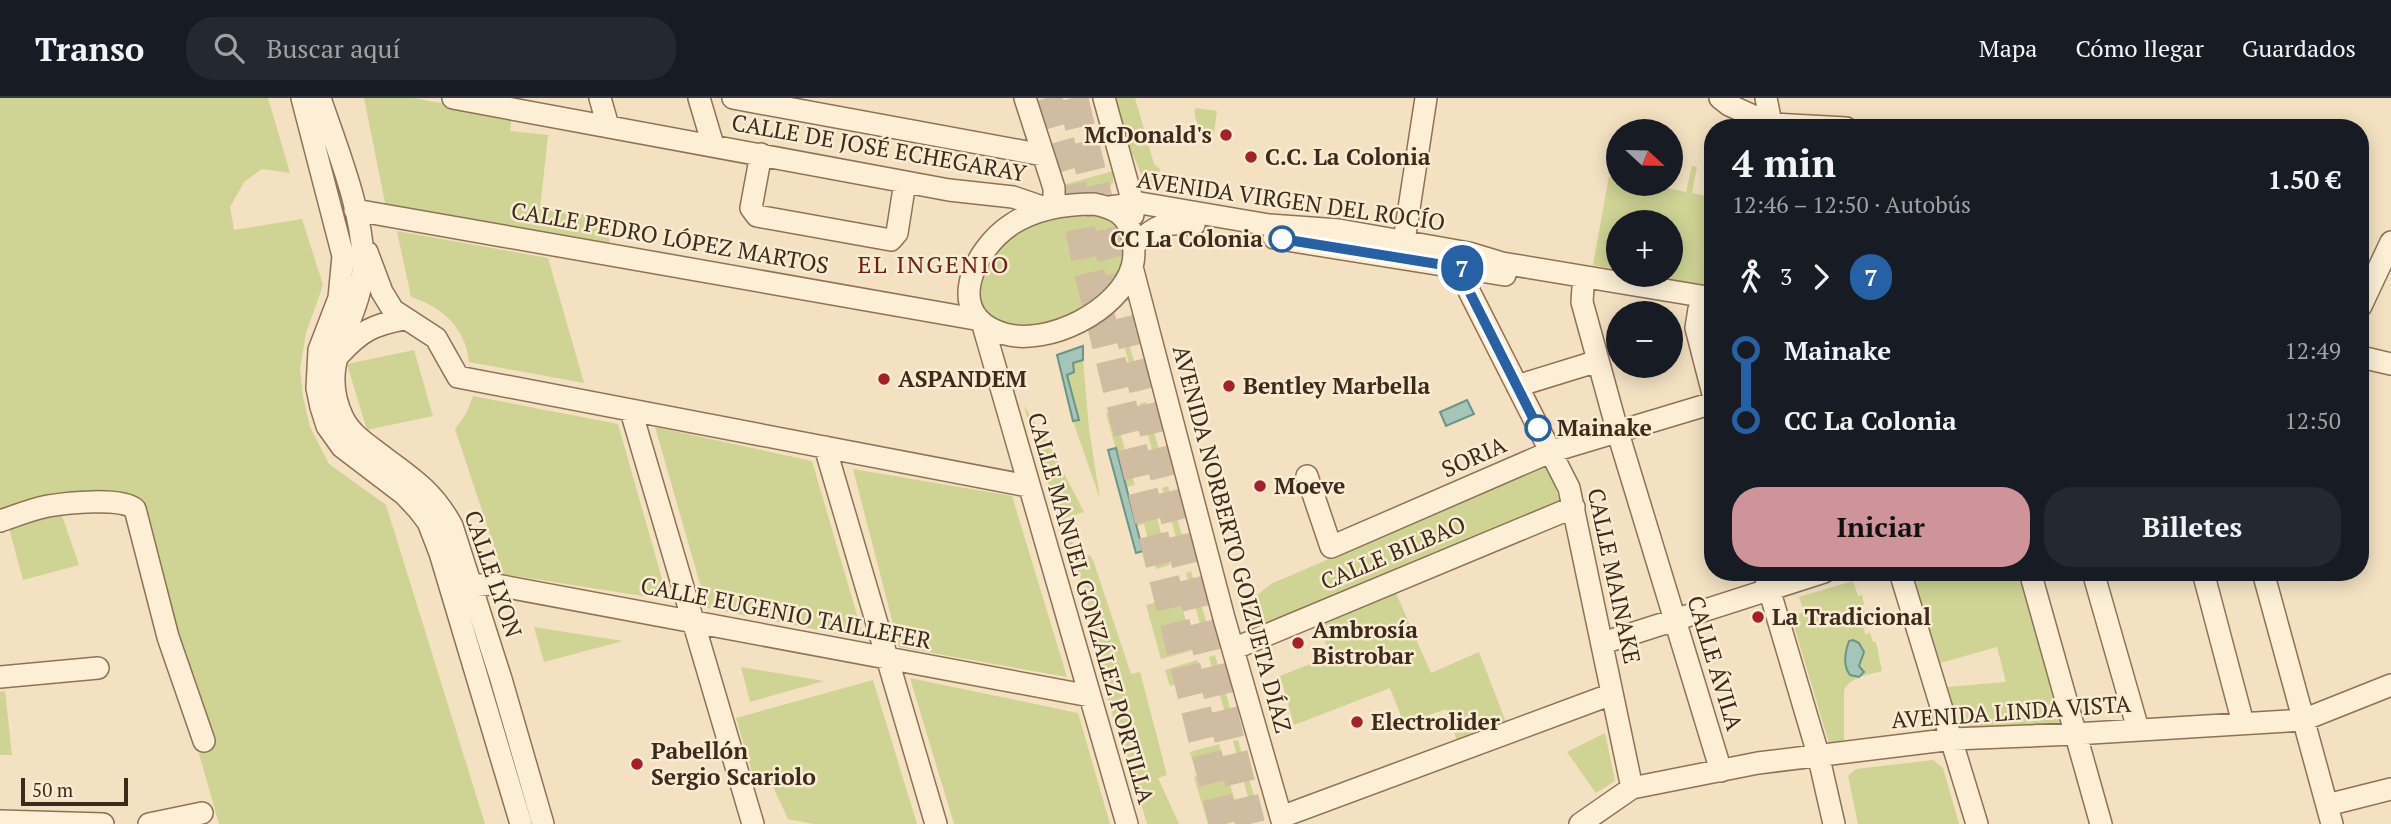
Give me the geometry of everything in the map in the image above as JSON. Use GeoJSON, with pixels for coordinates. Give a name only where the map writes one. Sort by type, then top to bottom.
{"type":"FeatureCollection","features":[{"type":"Feature","properties":{"kind":"street","name":"CALLE LYON"},"geometry":{"type":"LineString","coordinates":[[302,98],[343,256],[339,298],[319,350],[317,387],[321,407],[327,426],[342,447],[405,495],[428,522],[440,553],[521,824]]}},
{"type":"Feature","properties":{"kind":"street","name":"CALLE LYON"},"geometry":{"type":"LineString","coordinates":[[320,98],[362,239],[363,269],[358,303],[335,360],[334,387],[343,417],[356,436],[414,480],[441,506],[452,526],[543,824]]}},
{"type":"Feature","properties":{"kind":"street","name":"CALLE DE JOSÉ ECHEGARAY"},"geometry":{"type":"LineString","coordinates":[[453,98],[949,190],[1013,197],[1051,208]]}},
{"type":"Feature","properties":{"kind":"street"},"geometry":{"type":"LineString","coordinates":[[600,98],[608,126]]}},
{"type":"Feature","properties":{"kind":"street"},"geometry":{"type":"LineString","coordinates":[[699,98],[713,145]]}},
{"type":"Feature","properties":{"kind":"street"},"geometry":{"type":"LineString","coordinates":[[733,98],[1043,155]]}},
{"type":"Feature","properties":{"kind":"street"},"geometry":{"type":"LineString","coordinates":[[1025,98],[1054,188],[1051,208]]}},
{"type":"Feature","properties":{"kind":"street"},"geometry":{"type":"LineString","coordinates":[[1104,98],[1133,203],[1132,267],[1120,288],[1106,303],[1072,325],[1049,334],[1013,336],[979,322],[970,303],[969,283],[985,250],[1010,225],[1037,211],[1084,204],[1110,207],[1122,214],[1132,237]]}},
{"type":"Feature","properties":{"kind":"street"},"geometry":{"type":"LineString","coordinates":[[1305,243],[1318,239],[1395,249],[1401,246],[1404,241],[1426,98]]}},
{"type":"Feature","properties":{"kind":"street"},"geometry":{"type":"LineString","coordinates":[[1720,98],[1758,119]]}},
{"type":"Feature","properties":{"kind":"street"},"geometry":{"type":"LineString","coordinates":[[1766,98],[1770,119]]}},
{"type":"Feature","properties":{"kind":"street"},"geometry":{"type":"LineString","coordinates":[[761,154],[751,208],[754,215],[759,216],[891,240],[897,233],[905,182]]}},
{"type":"Feature","properties":{"kind":"street","name":"AVENIDA VIRGEN DEL ROCÍO"},"geometry":{"type":"LineString","coordinates":[[1110,207],[1133,203],[1269,225],[1339,230],[1376,236],[1441,247],[1704,306]]}},
{"type":"Feature","properties":{"kind":"street","name":"CALLE PEDRO LÓPEZ MARTOS"},"geometry":{"type":"LineString","coordinates":[[355,209],[979,322]]}},
{"type":"Feature","properties":{"kind":"street"},"geometry":{"type":"LineString","coordinates":[[1376,236],[1407,216]]}},
{"type":"Feature","properties":{"kind":"street"},"geometry":{"type":"LineString","coordinates":[[1407,216],[1425,240],[1441,247]]}},
{"type":"Feature","properties":{"kind":"street","name":"AVENIDA VIRGEN DEL ROCÍO"},"geometry":{"type":"LineString","coordinates":[[1132,237],[1166,223],[1180,223],[1704,306]]}},
{"type":"Feature","properties":{"kind":"street"},"geometry":{"type":"LineString","coordinates":[[362,239],[382,292],[393,310],[436,338],[458,377],[1028,486]]}},
{"type":"Feature","properties":{"kind":"street"},"geometry":{"type":"LineString","coordinates":[[1404,241],[1413,252],[1457,261],[1469,269]]}},
{"type":"Feature","properties":{"kind":"street"},"geometry":{"type":"LineString","coordinates":[[2369,289],[2391,243]]}},
{"type":"Feature","properties":{"kind":"street","name":"AVENIDA NORBERTO GOIZUETA DÍAZ"},"geometry":{"type":"LineString","coordinates":[[1132,267],[1233,649],[1282,821]]}},
{"type":"Feature","properties":{"kind":"street","name":"CALLE MAINAKE"},"geometry":{"type":"LineString","coordinates":[[1469,269],[1469,291],[1566,482],[1574,507],[1632,788]]}},
{"type":"Feature","properties":{"kind":"street","name":"CALLE ÁVILA"},"geometry":{"type":"LineString","coordinates":[[1583,287],[1582,302],[1618,433],[1721,771]]}},
{"type":"Feature","properties":{"kind":"street"},"geometry":{"type":"LineString","coordinates":[[1704,314],[1696,328],[1704,359]]}},
{"type":"Feature","properties":{"kind":"street"},"geometry":{"type":"LineString","coordinates":[[335,360],[365,330],[404,319]]}},
{"type":"Feature","properties":{"kind":"street","name":"CALLE MANUEL GONZÁLEZ PORTILLA"},"geometry":{"type":"LineString","coordinates":[[979,322],[1127,824]]}},
{"type":"Feature","properties":{"kind":"street"},"geometry":{"type":"LineString","coordinates":[[2369,358],[2391,364]]}},
{"type":"Feature","properties":{"kind":"street"},"geometry":{"type":"LineString","coordinates":[[1517,386],[1598,361]]}},
{"type":"Feature","properties":{"kind":"street"},"geometry":{"type":"LineString","coordinates":[[2369,373],[2391,378]]}},
{"type":"Feature","properties":{"kind":"street","name":"SORIA"},"geometry":{"type":"LineString","coordinates":[[1307,476],[1331,547],[1550,452],[1704,406]]}},
{"type":"Feature","properties":{"kind":"street"},"geometry":{"type":"LineString","coordinates":[[631,411],[755,824]]}},
{"type":"Feature","properties":{"kind":"street"},"geometry":{"type":"LineString","coordinates":[[825,447],[936,824]]}},
{"type":"Feature","properties":{"kind":"street"},"geometry":{"type":"LineString","coordinates":[[0,521],[45,506],[123,503],[135,509],[168,637],[204,741]]}},
{"type":"Feature","properties":{"kind":"street","name":"CALLE BILBAO"},"geometry":{"type":"LineString","coordinates":[[1233,649],[1574,507]]}},
{"type":"Feature","properties":{"kind":"street"},"geometry":{"type":"LineString","coordinates":[[1603,643],[1674,618],[1764,581]]}},
{"type":"Feature","properties":{"kind":"street"},"geometry":{"type":"LineString","coordinates":[[1766,581],[1818,754],[1834,824]]}},
{"type":"Feature","properties":{"kind":"street"},"geometry":{"type":"LineString","coordinates":[[1903,581],[1977,824]]}},
{"type":"Feature","properties":{"kind":"street"},"geometry":{"type":"LineString","coordinates":[[2032,581],[2101,824]]}},
{"type":"Feature","properties":{"kind":"street"},"geometry":{"type":"LineString","coordinates":[[2096,581],[2138,729]]}},
{"type":"Feature","properties":{"kind":"street"},"geometry":{"type":"LineString","coordinates":[[2205,581],[2242,723]]}},
{"type":"Feature","properties":{"kind":"street"},"geometry":{"type":"LineString","coordinates":[[2265,581],[2329,815],[2391,789]]}},
{"type":"Feature","properties":{"kind":"street","name":"CALLE EUGENIO TAILLEFER"},"geometry":{"type":"LineString","coordinates":[[471,586],[492,584],[1090,696]]}},
{"type":"Feature","properties":{"kind":"street"},"geometry":{"type":"LineString","coordinates":[[0,677],[98,668]]}},
{"type":"Feature","properties":{"kind":"street","name":"AVENIDA LINDA VISTA"},"geometry":{"type":"LineString","coordinates":[[1632,788],[1818,754],[1850,753],[1953,739],[2303,720],[2391,685]]}},
{"type":"Feature","properties":{"kind":"street"},"geometry":{"type":"LineString","coordinates":[[1282,821],[1612,694]]}},
{"type":"Feature","properties":{"kind":"street"},"geometry":{"type":"LineString","coordinates":[[1580,824],[1632,788]]}},
{"type":"Feature","properties":{"kind":"street"},"geometry":{"type":"LineString","coordinates":[[149,824],[202,813]]}},
{"type":"Feature","properties":{"kind":"street"},"geometry":{"type":"LineString","coordinates":[[0,821],[103,824]]}},
{"type":"Feature","properties":{"kind":"green space"},"geometry":{"type":"Polygon","coordinates":[[[0,98],[268,98],[290,173],[262,169],[244,182],[230,207],[234,230],[302,219],[323,285],[306,333],[300,369],[310,427],[329,464],[386,505],[485,824],[219,824],[198,750],[214,744],[170,625],[140,507],[0,515],[0,98]]]}},
{"type":"Feature","properties":{"kind":"green space"},"geometry":{"type":"Polygon","coordinates":[[[364,98],[414,98],[512,117],[510,131],[548,135],[540,209],[611,218],[609,246],[386,207],[364,98]]]}},
{"type":"Feature","properties":{"kind":"green space"},"geometry":{"type":"Polygon","coordinates":[[[1115,98],[1135,98],[1154,164],[1160,169],[1158,193],[1146,185],[1130,148],[1115,98]]]}},
{"type":"Feature","properties":{"kind":"green space"},"geometry":{"type":"Polygon","coordinates":[[[1195,108],[1217,111],[1214,134],[1199,125],[1195,118],[1195,108]]]}},
{"type":"Feature","properties":{"kind":"green space"},"geometry":{"type":"Polygon","coordinates":[[[1692,166],[1697,167],[1692,193],[1704,195],[1704,286],[1683,282],[1683,210],[1606,210],[1606,268],[1593,265],[1606,193],[1606,196],[1684,196],[1692,166]]]}},
{"type":"Feature","properties":{"kind":"green space"},"geometry":{"type":"Polygon","coordinates":[[[1113,171],[1113,183],[1105,192],[1065,191],[1063,185],[1113,171]]]}},
{"type":"Feature","properties":{"kind":"green space"},"geometry":{"type":"Polygon","coordinates":[[[1060,213],[1100,215],[1111,220],[1122,233],[1124,258],[1114,281],[1092,304],[1070,317],[1030,329],[997,324],[979,308],[977,281],[981,271],[1014,232],[1060,213]]]}},
{"type":"Feature","properties":{"kind":"green space"},"geometry":{"type":"Polygon","coordinates":[[[397,231],[548,258],[584,383],[469,362],[463,339],[450,320],[433,307],[411,297],[397,231]]]}},
{"type":"Feature","properties":{"kind":"green space"},"geometry":{"type":"Polygon","coordinates":[[[1126,333],[1142,390],[1137,392],[1121,335],[1126,333]]]}},
{"type":"Feature","properties":{"kind":"green space"},"geometry":{"type":"Polygon","coordinates":[[[414,350],[433,416],[367,430],[347,364],[414,350]]]}},
{"type":"Feature","properties":{"kind":"green space"},"geometry":{"type":"Polygon","coordinates":[[[1083,360],[1089,429],[1100,499],[1073,421],[1078,420],[1066,375],[1074,372],[1072,363],[1083,360]]]}},
{"type":"Feature","properties":{"kind":"green space"},"geometry":{"type":"Polygon","coordinates":[[[473,396],[618,424],[668,600],[503,574],[455,429],[466,414],[473,396]]]}},
{"type":"Feature","properties":{"kind":"green space"},"geometry":{"type":"Polygon","coordinates":[[[1146,402],[1166,476],[1160,478],[1139,404],[1146,402]]]}},
{"type":"Feature","properties":{"kind":"green space"},"geometry":{"type":"Polygon","coordinates":[[[1024,406],[1050,446],[1084,512],[1065,518],[1077,558],[1090,555],[1093,560],[1131,674],[1140,672],[1167,775],[1158,778],[1179,824],[1147,824],[1137,790],[1132,785],[1103,681],[1103,662],[1084,588],[1024,406]]]}},
{"type":"Feature","properties":{"kind":"green space"},"geometry":{"type":"Polygon","coordinates":[[[1114,411],[1135,485],[1126,487],[1106,413],[1114,411]]]}},
{"type":"Feature","properties":{"kind":"green space"},"geometry":{"type":"Polygon","coordinates":[[[655,427],[812,461],[864,639],[707,608],[655,427]]]}},
{"type":"Feature","properties":{"kind":"green space"},"geometry":{"type":"Polygon","coordinates":[[[1548,465],[1560,502],[1401,570],[1256,626],[1250,621],[1248,609],[1251,603],[1273,583],[1548,465]]]}},
{"type":"Feature","properties":{"kind":"green space"},"geometry":{"type":"Polygon","coordinates":[[[853,469],[1012,496],[1067,677],[899,647],[853,469]]]}},
{"type":"Feature","properties":{"kind":"green space"},"geometry":{"type":"Polygon","coordinates":[[[1168,486],[1189,560],[1183,562],[1162,488],[1168,486]]]}},
{"type":"Feature","properties":{"kind":"green space"},"geometry":{"type":"Polygon","coordinates":[[[1150,493],[1170,565],[1156,569],[1144,524],[1136,526],[1129,498],[1150,493]]]}},
{"type":"Feature","properties":{"kind":"green space"},"geometry":{"type":"Polygon","coordinates":[[[61,513],[79,565],[23,580],[8,524],[61,513]]]}},
{"type":"Feature","properties":{"kind":"green space"},"geometry":{"type":"Polygon","coordinates":[[[1191,571],[1213,644],[1206,646],[1186,573],[1191,571]]]}},
{"type":"Feature","properties":{"kind":"green space"},"geometry":{"type":"Polygon","coordinates":[[[1853,581],[1858,596],[1862,595],[1862,606],[1871,625],[1864,628],[1865,634],[1870,633],[1873,642],[1876,642],[1882,671],[1860,677],[1844,690],[1844,740],[1829,743],[1791,616],[1804,612],[1799,597],[1853,581]]]}},
{"type":"Feature","properties":{"kind":"green space"},"geometry":{"type":"Polygon","coordinates":[[[1915,581],[2022,581],[2062,723],[1960,730],[1947,687],[2006,682],[1997,647],[1940,663],[1915,581]]]}},
{"type":"Feature","properties":{"kind":"green space"},"geometry":{"type":"Polygon","coordinates":[[[1395,591],[1431,673],[1479,652],[1507,725],[1458,744],[1446,709],[1404,724],[1390,688],[1294,725],[1280,676],[1331,656],[1317,623],[1395,591]]]}},
{"type":"Feature","properties":{"kind":"green space"},"geometry":{"type":"Polygon","coordinates":[[[1179,596],[1194,650],[1161,659],[1146,605],[1179,596]]]}},
{"type":"Feature","properties":{"kind":"green space"},"geometry":{"type":"Polygon","coordinates":[[[534,627],[623,641],[544,662],[534,627]]]}},
{"type":"Feature","properties":{"kind":"green space"},"geometry":{"type":"Polygon","coordinates":[[[1215,655],[1236,729],[1230,731],[1209,657],[1215,655]]]}},
{"type":"Feature","properties":{"kind":"green space"},"geometry":{"type":"Polygon","coordinates":[[[1197,660],[1201,677],[1170,686],[1165,670],[1197,660]]]}},
{"type":"Feature","properties":{"kind":"green space"},"geometry":{"type":"Polygon","coordinates":[[[741,667],[824,681],[750,702],[741,667]]]}},
{"type":"Feature","properties":{"kind":"green space"},"geometry":{"type":"Polygon","coordinates":[[[910,678],[1078,713],[1110,824],[954,824],[910,678]]]}},
{"type":"Feature","properties":{"kind":"green space"},"geometry":{"type":"Polygon","coordinates":[[[873,680],[917,824],[814,824],[788,819],[774,789],[752,772],[736,718],[873,680]]]}},
{"type":"Feature","properties":{"kind":"green space"},"geometry":{"type":"Polygon","coordinates":[[[5,691],[12,755],[0,755],[0,692],[5,691]]]}},
{"type":"Feature","properties":{"kind":"green space"},"geometry":{"type":"Polygon","coordinates":[[[1605,733],[1615,781],[1596,793],[1567,752],[1605,733]]]}},
{"type":"Feature","properties":{"kind":"green space"},"geometry":{"type":"Polygon","coordinates":[[[1238,740],[1259,814],[1253,816],[1233,741],[1238,740]]]}},
{"type":"Feature","properties":{"kind":"green space"},"geometry":{"type":"Polygon","coordinates":[[[1219,744],[1240,820],[1227,824],[1208,824],[1194,777],[1197,776],[1190,752],[1219,744]]]}},
{"type":"Feature","properties":{"kind":"green space"},"geometry":{"type":"Polygon","coordinates":[[[1933,760],[1943,768],[1959,824],[1858,824],[1848,776],[1856,769],[1933,760]]]}},
{"type":"Feature","properties":{"kind":"shaded area"},"geometry":{"type":"Polygon","coordinates":[[[1083,346],[1083,360],[1073,363],[1074,372],[1067,375],[1079,420],[1073,421],[1057,355],[1083,346]]]}},
{"type":"Feature","properties":{"kind":"shaded area"},"geometry":{"type":"Polygon","coordinates":[[[1467,400],[1474,414],[1446,426],[1440,412],[1467,400]]]}},
{"type":"Feature","properties":{"kind":"shaded area"},"geometry":{"type":"Polygon","coordinates":[[[1116,448],[1143,551],[1136,553],[1108,450],[1116,448]]]}},
{"type":"Feature","properties":{"kind":"shaded area"},"geometry":{"type":"Polygon","coordinates":[[[1849,641],[1859,643],[1864,652],[1859,666],[1864,672],[1859,677],[1850,675],[1846,663],[1849,641]]]}},
{"type":"Feature","properties":{"kind":"tunnel"},"geometry":{"type":"LineString","coordinates":[[1047,98],[1069,175],[1087,263],[1224,824]]}},
{"type":"Feature","properties":{"kind":"tunnel"},"geometry":{"type":"LineString","coordinates":[[1073,98],[1250,824]]}},
{"type":"Feature","properties":{"kind":"bus line","name":"7"},"geometry":{"type":"LineString","coordinates":[[1282,239],[1469,269],[1469,291],[1538,428]]}},
{"type":"Feature","properties":{"kind":"place","name":"McDonald's"},"geometry":{"type":"Point","coordinates":[1226,135]}},
{"type":"Feature","properties":{"kind":"place","name":"C.C. La Colonia"},"geometry":{"type":"Point","coordinates":[1251,157]}},
{"type":"Feature","properties":{"kind":"place","name":"CC La Colonia"},"geometry":{"type":"Point","coordinates":[1282,239]}},
{"type":"Feature","properties":{"kind":"place","name":"ASPANDEM"},"geometry":{"type":"Point","coordinates":[884,379]}},
{"type":"Feature","properties":{"kind":"place","name":"Bentley Marbella"},"geometry":{"type":"Point","coordinates":[1229,386]}},
{"type":"Feature","properties":{"kind":"place","name":"Mainake"},"geometry":{"type":"Point","coordinates":[1538,428]}},
{"type":"Feature","properties":{"kind":"place","name":"Moeve"},"geometry":{"type":"Point","coordinates":[1260,486]}},
{"type":"Feature","properties":{"kind":"place","name":"La Tradicional"},"geometry":{"type":"Point","coordinates":[1758,617]}},
{"type":"Feature","properties":{"kind":"place","name":"Ambrosía Bistrobar"},"geometry":{"type":"Point","coordinates":[1298,643]}},
{"type":"Feature","properties":{"kind":"place","name":"Electrolider"},"geometry":{"type":"Point","coordinates":[1357,722]}},
{"type":"Feature","properties":{"kind":"place","name":"Pabellón Sergio Scariolo"},"geometry":{"type":"Point","coordinates":[637,764]}},
{"type":"Feature","properties":{"kind":"district","name":"EL INGENIO"},"geometry":{"type":"Point","coordinates":[934,265]}}]}
